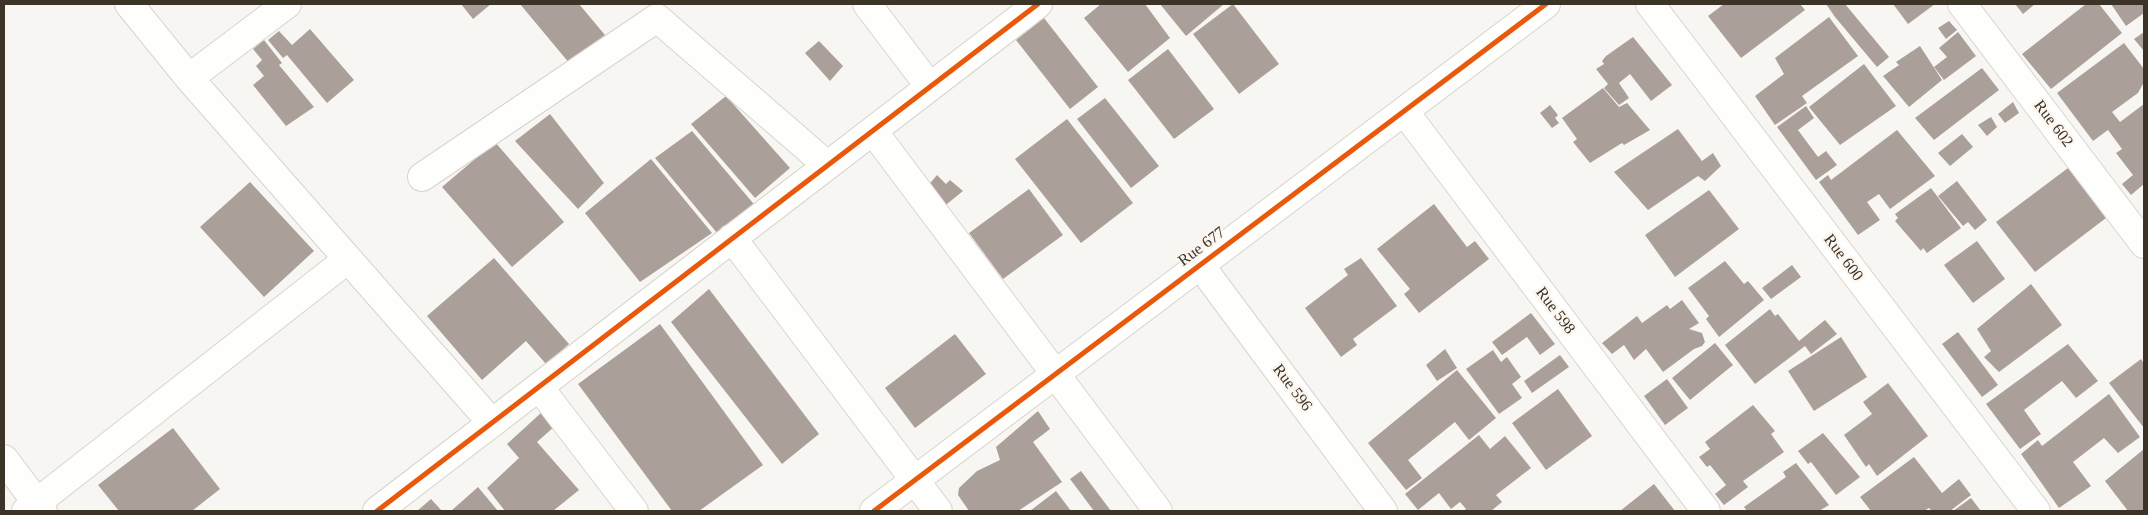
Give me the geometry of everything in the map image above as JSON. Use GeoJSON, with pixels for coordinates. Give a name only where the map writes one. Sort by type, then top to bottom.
{"type":"FeatureCollection","features":[{"type":"Feature","properties":{"kind":"street"},"geometry":{"type":"LineString","coordinates":[[129,4],[189,78],[492,423]]}},
{"type":"Feature","properties":{"kind":"street"},"geometry":{"type":"LineString","coordinates":[[189,78],[287,4]]}},
{"type":"Feature","properties":{"kind":"street"},"geometry":{"type":"LineString","coordinates":[[867,4],[930,87]]}},
{"type":"Feature","properties":{"kind":"street"},"geometry":{"type":"LineString","coordinates":[[377,511],[1038,4]]}},
{"type":"Feature","properties":{"kind":"street","name":"Rue 677"},"geometry":{"type":"LineString","coordinates":[[874,511],[1546,4]]}},
{"type":"Feature","properties":{"kind":"street","name":"Rue 600"},"geometry":{"type":"LineString","coordinates":[[1650,4],[2036,511]]}},
{"type":"Feature","properties":{"kind":"street","name":"Rue 602"},"geometry":{"type":"LineString","coordinates":[[1962,4],[2144,244]]}},
{"type":"Feature","properties":{"kind":"street"},"geometry":{"type":"LineString","coordinates":[[422,177],[657,18],[827,165]]}},
{"type":"Feature","properties":{"kind":"street","name":"Rue 598"},"geometry":{"type":"LineString","coordinates":[[1404,111],[1706,511]]}},
{"type":"Feature","properties":{"kind":"street"},"geometry":{"type":"LineString","coordinates":[[873,131],[1158,511]]}},
{"type":"Feature","properties":{"kind":"street"},"geometry":{"type":"LineString","coordinates":[[732,238],[938,511]]}},
{"type":"Feature","properties":{"kind":"street"},"geometry":{"type":"LineString","coordinates":[[4,459],[35,508],[348,259]]}},
{"type":"Feature","properties":{"kind":"street","name":"Rue 596"},"geometry":{"type":"LineString","coordinates":[[1200,265],[1383,511]]}},
{"type":"Feature","properties":{"kind":"street"},"geometry":{"type":"LineString","coordinates":[[539,387],[634,511]]}},
{"type":"Feature","properties":{"kind":"building"},"geometry":{"type":"Polygon","coordinates":[[[461,4],[491,4],[473,19],[461,4]]]}},
{"type":"Feature","properties":{"kind":"building"},"geometry":{"type":"Polygon","coordinates":[[[520,4],[579,4],[605,35],[570,64],[520,4]]]}},
{"type":"Feature","properties":{"kind":"building"},"geometry":{"type":"Polygon","coordinates":[[[1101,4],[1145,4],[1170,38],[1128,72],[1084,18],[1101,4]]]}},
{"type":"Feature","properties":{"kind":"building"},"geometry":{"type":"Polygon","coordinates":[[[1160,4],[1224,4],[1186,36],[1160,4]]]}},
{"type":"Feature","properties":{"kind":"building"},"geometry":{"type":"Polygon","coordinates":[[[1233,4],[1279,64],[1239,94],[1193,34],[1233,4]]]}},
{"type":"Feature","properties":{"kind":"building"},"geometry":{"type":"Polygon","coordinates":[[[1724,4],[1800,4],[1805,10],[1741,58],[1708,16],[1724,4]]]}},
{"type":"Feature","properties":{"kind":"building"},"geometry":{"type":"Polygon","coordinates":[[[1826,4],[1845,4],[1889,57],[1877,67],[1826,4]]]}},
{"type":"Feature","properties":{"kind":"building"},"geometry":{"type":"Polygon","coordinates":[[[1893,4],[1935,4],[1908,24],[1893,4]]]}},
{"type":"Feature","properties":{"kind":"building"},"geometry":{"type":"Polygon","coordinates":[[[2015,4],[2035,4],[2023,14],[2015,4]]]}},
{"type":"Feature","properties":{"kind":"building"},"geometry":{"type":"Polygon","coordinates":[[[2086,4],[2099,4],[2122,33],[2051,89],[2022,54],[2086,4]]]}},
{"type":"Feature","properties":{"kind":"building"},"geometry":{"type":"Polygon","coordinates":[[[2111,4],[2144,4],[2144,13],[2126,26],[2111,4]]]}},
{"type":"Feature","properties":{"kind":"building"},"geometry":{"type":"Polygon","coordinates":[[[1829,17],[1858,56],[1802,96],[1807,103],[1775,125],[1755,96],[1784,74],[1775,58],[1829,17]]]}},
{"type":"Feature","properties":{"kind":"building"},"geometry":{"type":"Polygon","coordinates":[[[1044,18],[1098,87],[1070,109],[1016,40],[1044,18]]]}},
{"type":"Feature","properties":{"kind":"building"},"geometry":{"type":"Polygon","coordinates":[[[1949,21],[1957,30],[1946,39],[1938,28],[1949,21]]]}},
{"type":"Feature","properties":{"kind":"building"},"geometry":{"type":"Polygon","coordinates":[[[310,29],[354,80],[327,103],[287,55],[283,58],[268,40],[279,31],[292,45],[310,29]]]}},
{"type":"Feature","properties":{"kind":"building"},"geometry":{"type":"Polygon","coordinates":[[[1958,32],[1976,56],[1944,80],[1934,67],[1947,57],[1939,48],[1958,32]]]}},
{"type":"Feature","properties":{"kind":"building"},"geometry":{"type":"Polygon","coordinates":[[[2144,32],[2144,51],[2134,39],[2144,32]]]}},
{"type":"Feature","properties":{"kind":"building"},"geometry":{"type":"Polygon","coordinates":[[[1633,37],[1672,85],[1651,101],[1630,74],[1619,83],[1629,98],[1619,105],[1604,88],[1608,84],[1596,69],[1604,64],[1602,61],[1606,56],[1633,37]]]}},
{"type":"Feature","properties":{"kind":"building"},"geometry":{"type":"Polygon","coordinates":[[[264,40],[282,63],[279,65],[314,107],[286,126],[253,85],[264,76],[256,66],[262,60],[253,49],[264,40]]]}},
{"type":"Feature","properties":{"kind":"building"},"geometry":{"type":"Polygon","coordinates":[[[819,41],[843,66],[830,81],[805,53],[819,41]]]}},
{"type":"Feature","properties":{"kind":"building"},"geometry":{"type":"Polygon","coordinates":[[[2124,43],[2144,69],[2144,82],[2138,93],[2112,112],[2120,122],[2144,104],[2144,184],[2131,195],[2122,184],[2133,175],[2116,153],[2122,149],[2108,130],[2093,141],[2057,93],[2124,43]]]}},
{"type":"Feature","properties":{"kind":"building"},"geometry":{"type":"Polygon","coordinates":[[[1920,46],[1942,80],[1909,107],[1883,76],[1899,65],[1896,62],[1920,46]]]}},
{"type":"Feature","properties":{"kind":"building"},"geometry":{"type":"Polygon","coordinates":[[[1168,49],[1214,109],[1174,139],[1128,80],[1168,49]]]}},
{"type":"Feature","properties":{"kind":"building"},"geometry":{"type":"Polygon","coordinates":[[[1864,64],[1896,106],[1840,145],[1809,107],[1864,64]]]}},
{"type":"Feature","properties":{"kind":"building"},"geometry":{"type":"Polygon","coordinates":[[[1982,68],[1999,90],[1934,140],[1915,118],[1982,68]]]}},
{"type":"Feature","properties":{"kind":"building"},"geometry":{"type":"Polygon","coordinates":[[[1603,88],[1619,107],[1627,103],[1650,130],[1624,145],[1622,143],[1590,163],[1573,142],[1577,139],[1562,118],[1603,88]]]}},
{"type":"Feature","properties":{"kind":"building"},"geometry":{"type":"Polygon","coordinates":[[[726,96],[790,168],[755,198],[691,124],[726,96]]]}},
{"type":"Feature","properties":{"kind":"building"},"geometry":{"type":"Polygon","coordinates":[[[1105,98],[1159,166],[1131,188],[1077,119],[1105,98]]]}},
{"type":"Feature","properties":{"kind":"building"},"geometry":{"type":"Polygon","coordinates":[[[2013,102],[2019,113],[2005,123],[1998,114],[2013,102]]]}},
{"type":"Feature","properties":{"kind":"building"},"geometry":{"type":"Polygon","coordinates":[[[1550,105],[1558,115],[1555,118],[1559,123],[1552,128],[1540,113],[1550,105]]]}},
{"type":"Feature","properties":{"kind":"building"},"geometry":{"type":"Polygon","coordinates":[[[1806,106],[1814,118],[1798,130],[1818,157],[1826,151],[1837,165],[1816,180],[1777,127],[1806,106]]]}},
{"type":"Feature","properties":{"kind":"building"},"geometry":{"type":"Polygon","coordinates":[[[550,114],[604,183],[578,209],[515,141],[550,114]]]}},
{"type":"Feature","properties":{"kind":"building"},"geometry":{"type":"Polygon","coordinates":[[[1991,117],[1997,127],[1987,136],[1978,125],[1991,117]]]}},
{"type":"Feature","properties":{"kind":"building"},"geometry":{"type":"Polygon","coordinates":[[[1067,119],[1133,203],[1081,243],[1015,159],[1067,119]]]}},
{"type":"Feature","properties":{"kind":"building"},"geometry":{"type":"Polygon","coordinates":[[[1678,129],[1702,161],[1713,153],[1721,166],[1705,181],[1698,176],[1648,210],[1614,172],[1678,129]]]}},
{"type":"Feature","properties":{"kind":"building"},"geometry":{"type":"Polygon","coordinates":[[[1897,130],[1935,176],[1890,209],[1879,194],[1867,202],[1880,220],[1858,235],[1819,182],[1828,175],[1831,180],[1897,130]]]}},
{"type":"Feature","properties":{"kind":"building"},"geometry":{"type":"Polygon","coordinates":[[[692,131],[758,209],[722,239],[655,158],[692,131]]]}},
{"type":"Feature","properties":{"kind":"building"},"geometry":{"type":"Polygon","coordinates":[[[1962,134],[1973,147],[1950,166],[1938,153],[1962,134]]]}},
{"type":"Feature","properties":{"kind":"building"},"geometry":{"type":"Polygon","coordinates":[[[495,142],[564,222],[512,267],[442,187],[495,142]]]}},
{"type":"Feature","properties":{"kind":"building"},"geometry":{"type":"Polygon","coordinates":[[[651,159],[712,233],[640,282],[585,213],[651,159]]]}},
{"type":"Feature","properties":{"kind":"building"},"geometry":{"type":"Polygon","coordinates":[[[2068,168],[2106,218],[2035,272],[1996,222],[2068,168]]]}},
{"type":"Feature","properties":{"kind":"building"},"geometry":{"type":"Polygon","coordinates":[[[937,175],[946,184],[950,180],[963,191],[942,208],[926,188],[937,175]]]}},
{"type":"Feature","properties":{"kind":"building"},"geometry":{"type":"Polygon","coordinates":[[[1957,181],[1987,220],[1975,230],[1968,222],[1963,226],[1938,196],[1957,181]]]}},
{"type":"Feature","properties":{"kind":"building"},"geometry":{"type":"Polygon","coordinates":[[[250,182],[314,251],[264,297],[200,227],[250,182]]]}},
{"type":"Feature","properties":{"kind":"building"},"geometry":{"type":"Polygon","coordinates":[[[1931,188],[1961,228],[1927,253],[1923,248],[1921,251],[1895,221],[1898,218],[1895,214],[1931,188]]]}},
{"type":"Feature","properties":{"kind":"building"},"geometry":{"type":"Polygon","coordinates":[[[1029,189],[1063,235],[1003,279],[969,233],[1029,189]]]}},
{"type":"Feature","properties":{"kind":"building"},"geometry":{"type":"Polygon","coordinates":[[[1709,190],[1739,229],[1675,277],[1645,235],[1709,190]]]}},
{"type":"Feature","properties":{"kind":"building"},"geometry":{"type":"Polygon","coordinates":[[[1434,204],[1467,247],[1475,241],[1489,259],[1419,313],[1404,294],[1410,289],[1377,249],[1434,204]]]}},
{"type":"Feature","properties":{"kind":"building"},"geometry":{"type":"Polygon","coordinates":[[[1977,241],[2005,279],[1973,303],[1944,265],[1977,241]]]}},
{"type":"Feature","properties":{"kind":"building"},"geometry":{"type":"Polygon","coordinates":[[[494,258],[569,344],[546,364],[526,341],[482,380],[427,316],[494,258]]]}},
{"type":"Feature","properties":{"kind":"building"},"geometry":{"type":"Polygon","coordinates":[[[1361,258],[1397,306],[1353,339],[1357,345],[1341,357],[1305,308],[1348,275],[1344,269],[1361,258]]]}},
{"type":"Feature","properties":{"kind":"building"},"geometry":{"type":"Polygon","coordinates":[[[1725,261],[1744,284],[1748,281],[1764,300],[1719,337],[1706,319],[1709,316],[1688,288],[1725,261]]]}},
{"type":"Feature","properties":{"kind":"building"},"geometry":{"type":"Polygon","coordinates":[[[1792,265],[1801,277],[1771,299],[1762,288],[1792,265]]]}},
{"type":"Feature","properties":{"kind":"building"},"geometry":{"type":"Polygon","coordinates":[[[2031,284],[2062,325],[1999,372],[1984,357],[1991,351],[1977,329],[2031,284]]]}},
{"type":"Feature","properties":{"kind":"building"},"geometry":{"type":"Polygon","coordinates":[[[709,289],[819,434],[782,464],[671,322],[709,289]]]}},
{"type":"Feature","properties":{"kind":"building"},"geometry":{"type":"Polygon","coordinates":[[[1682,300],[1699,323],[1689,329],[1702,333],[1705,342],[1702,346],[1694,349],[1663,372],[1646,349],[1634,360],[1624,345],[1612,354],[1602,343],[1637,316],[1642,323],[1667,305],[1670,309],[1682,300]]]}},
{"type":"Feature","properties":{"kind":"building"},"geometry":{"type":"Polygon","coordinates":[[[1770,309],[1775,316],[1778,314],[1799,341],[1825,320],[1837,334],[1811,354],[1805,346],[1755,384],[1725,345],[1770,309]]]}},
{"type":"Feature","properties":{"kind":"building"},"geometry":{"type":"Polygon","coordinates":[[[1531,313],[1555,344],[1540,355],[1527,337],[1502,355],[1492,342],[1531,313]]]}},
{"type":"Feature","properties":{"kind":"building"},"geometry":{"type":"Polygon","coordinates":[[[660,324],[763,465],[699,511],[672,511],[578,384],[660,324]]]}},
{"type":"Feature","properties":{"kind":"building"},"geometry":{"type":"Polygon","coordinates":[[[1958,332],[1998,385],[1982,397],[1942,344],[1958,332]]]}},
{"type":"Feature","properties":{"kind":"building"},"geometry":{"type":"Polygon","coordinates":[[[955,334],[986,374],[915,428],[885,388],[955,334]]]}},
{"type":"Feature","properties":{"kind":"building"},"geometry":{"type":"Polygon","coordinates":[[[1841,337],[1867,377],[1814,411],[1788,371],[1841,337]]]}},
{"type":"Feature","properties":{"kind":"building"},"geometry":{"type":"Polygon","coordinates":[[[1715,343],[1733,365],[1690,400],[1672,378],[1715,343]]]}},
{"type":"Feature","properties":{"kind":"building"},"geometry":{"type":"Polygon","coordinates":[[[2068,344],[2098,381],[2076,398],[2062,381],[2024,410],[2041,434],[2020,449],[1986,404],[2068,344]]]}},
{"type":"Feature","properties":{"kind":"building"},"geometry":{"type":"Polygon","coordinates":[[[1445,349],[1457,368],[1437,381],[1426,365],[1445,349]]]}},
{"type":"Feature","properties":{"kind":"building"},"geometry":{"type":"Polygon","coordinates":[[[1493,350],[1501,362],[1507,357],[1521,377],[1512,384],[1522,398],[1499,414],[1466,369],[1493,350]]]}},
{"type":"Feature","properties":{"kind":"building"},"geometry":{"type":"Polygon","coordinates":[[[1560,355],[1569,367],[1532,393],[1524,381],[1560,355]]]}},
{"type":"Feature","properties":{"kind":"building"},"geometry":{"type":"Polygon","coordinates":[[[2141,359],[2144,364],[2144,428],[2109,383],[2141,359]]]}},
{"type":"Feature","properties":{"kind":"building"},"geometry":{"type":"Polygon","coordinates":[[[1457,370],[1496,418],[1469,440],[1455,422],[1408,460],[1422,478],[1406,490],[1368,443],[1457,370]]]}},
{"type":"Feature","properties":{"kind":"building"},"geometry":{"type":"Polygon","coordinates":[[[1667,379],[1688,408],[1665,425],[1644,396],[1667,379]]]}},
{"type":"Feature","properties":{"kind":"building"},"geometry":{"type":"Polygon","coordinates":[[[1888,383],[1928,436],[1877,476],[1869,464],[1866,467],[1844,435],[1872,414],[1863,402],[1888,383]]]}},
{"type":"Feature","properties":{"kind":"building"},"geometry":{"type":"Polygon","coordinates":[[[1558,389],[1592,436],[1546,470],[1512,423],[1558,389]]]}},
{"type":"Feature","properties":{"kind":"building"},"geometry":{"type":"Polygon","coordinates":[[[2109,394],[2140,437],[2118,453],[2104,438],[2073,462],[2091,486],[2059,508],[2021,454],[2038,440],[2042,446],[2109,394]]]}},
{"type":"Feature","properties":{"kind":"building"},"geometry":{"type":"Polygon","coordinates":[[[1753,405],[1775,431],[1771,434],[1784,452],[1743,481],[1748,487],[1724,505],[1715,494],[1726,485],[1710,465],[1707,467],[1699,457],[1710,449],[1705,442],[1753,405]]]}},
{"type":"Feature","properties":{"kind":"building"},"geometry":{"type":"Polygon","coordinates":[[[1038,411],[1050,429],[1033,442],[1062,482],[1018,511],[969,511],[958,495],[959,488],[977,471],[1000,460],[996,447],[1038,411]]]}},
{"type":"Feature","properties":{"kind":"building"},"geometry":{"type":"Polygon","coordinates":[[[542,412],[555,426],[537,442],[579,490],[553,511],[505,511],[487,488],[519,458],[507,444],[542,412]]]}},
{"type":"Feature","properties":{"kind":"building"},"geometry":{"type":"Polygon","coordinates":[[[173,428],[220,489],[192,511],[119,511],[98,485],[173,428]]]}},
{"type":"Feature","properties":{"kind":"building"},"geometry":{"type":"Polygon","coordinates":[[[1823,433],[1860,477],[1836,495],[1811,462],[1808,464],[1798,451],[1823,433]]]}},
{"type":"Feature","properties":{"kind":"building"},"geometry":{"type":"Polygon","coordinates":[[[1479,435],[1490,449],[1505,436],[1531,468],[1496,495],[1502,502],[1491,511],[1463,511],[1466,509],[1460,502],[1451,509],[1439,493],[1418,510],[1405,494],[1479,435]]]}},
{"type":"Feature","properties":{"kind":"building"},"geometry":{"type":"Polygon","coordinates":[[[2144,449],[2144,511],[2128,511],[2105,481],[2144,449]]]}},
{"type":"Feature","properties":{"kind":"building"},"geometry":{"type":"Polygon","coordinates":[[[1914,457],[1942,493],[1959,479],[1971,495],[1950,511],[1932,511],[1929,508],[1924,511],[1871,511],[1860,497],[1914,457]]]}},
{"type":"Feature","properties":{"kind":"building"},"geometry":{"type":"Polygon","coordinates":[[[1796,463],[1829,505],[1819,511],[1747,511],[1744,507],[1786,477],[1783,472],[1796,463]]]}},
{"type":"Feature","properties":{"kind":"building"},"geometry":{"type":"Polygon","coordinates":[[[1081,471],[1111,511],[1094,511],[1070,479],[1081,471]]]}},
{"type":"Feature","properties":{"kind":"building"},"geometry":{"type":"Polygon","coordinates":[[[1654,484],[1675,511],[1620,511],[1654,484]]]}},
{"type":"Feature","properties":{"kind":"building"},"geometry":{"type":"Polygon","coordinates":[[[478,487],[498,511],[451,511],[478,487]]]}},
{"type":"Feature","properties":{"kind":"building"},"geometry":{"type":"Polygon","coordinates":[[[1056,491],[1071,511],[1030,511],[1056,491]]]}},
{"type":"Feature","properties":{"kind":"building"},"geometry":{"type":"Polygon","coordinates":[[[1971,498],[1981,511],[1953,511],[1971,498]]]}},
{"type":"Feature","properties":{"kind":"building"},"geometry":{"type":"Polygon","coordinates":[[[431,499],[442,511],[417,511],[431,499]]]}},
{"type":"Feature","properties":{"kind":"cycle path"},"geometry":{"type":"LineString","coordinates":[[377,511],[1038,4]]}},
{"type":"Feature","properties":{"kind":"cycle path"},"geometry":{"type":"LineString","coordinates":[[874,511],[1546,4]]}}]}
